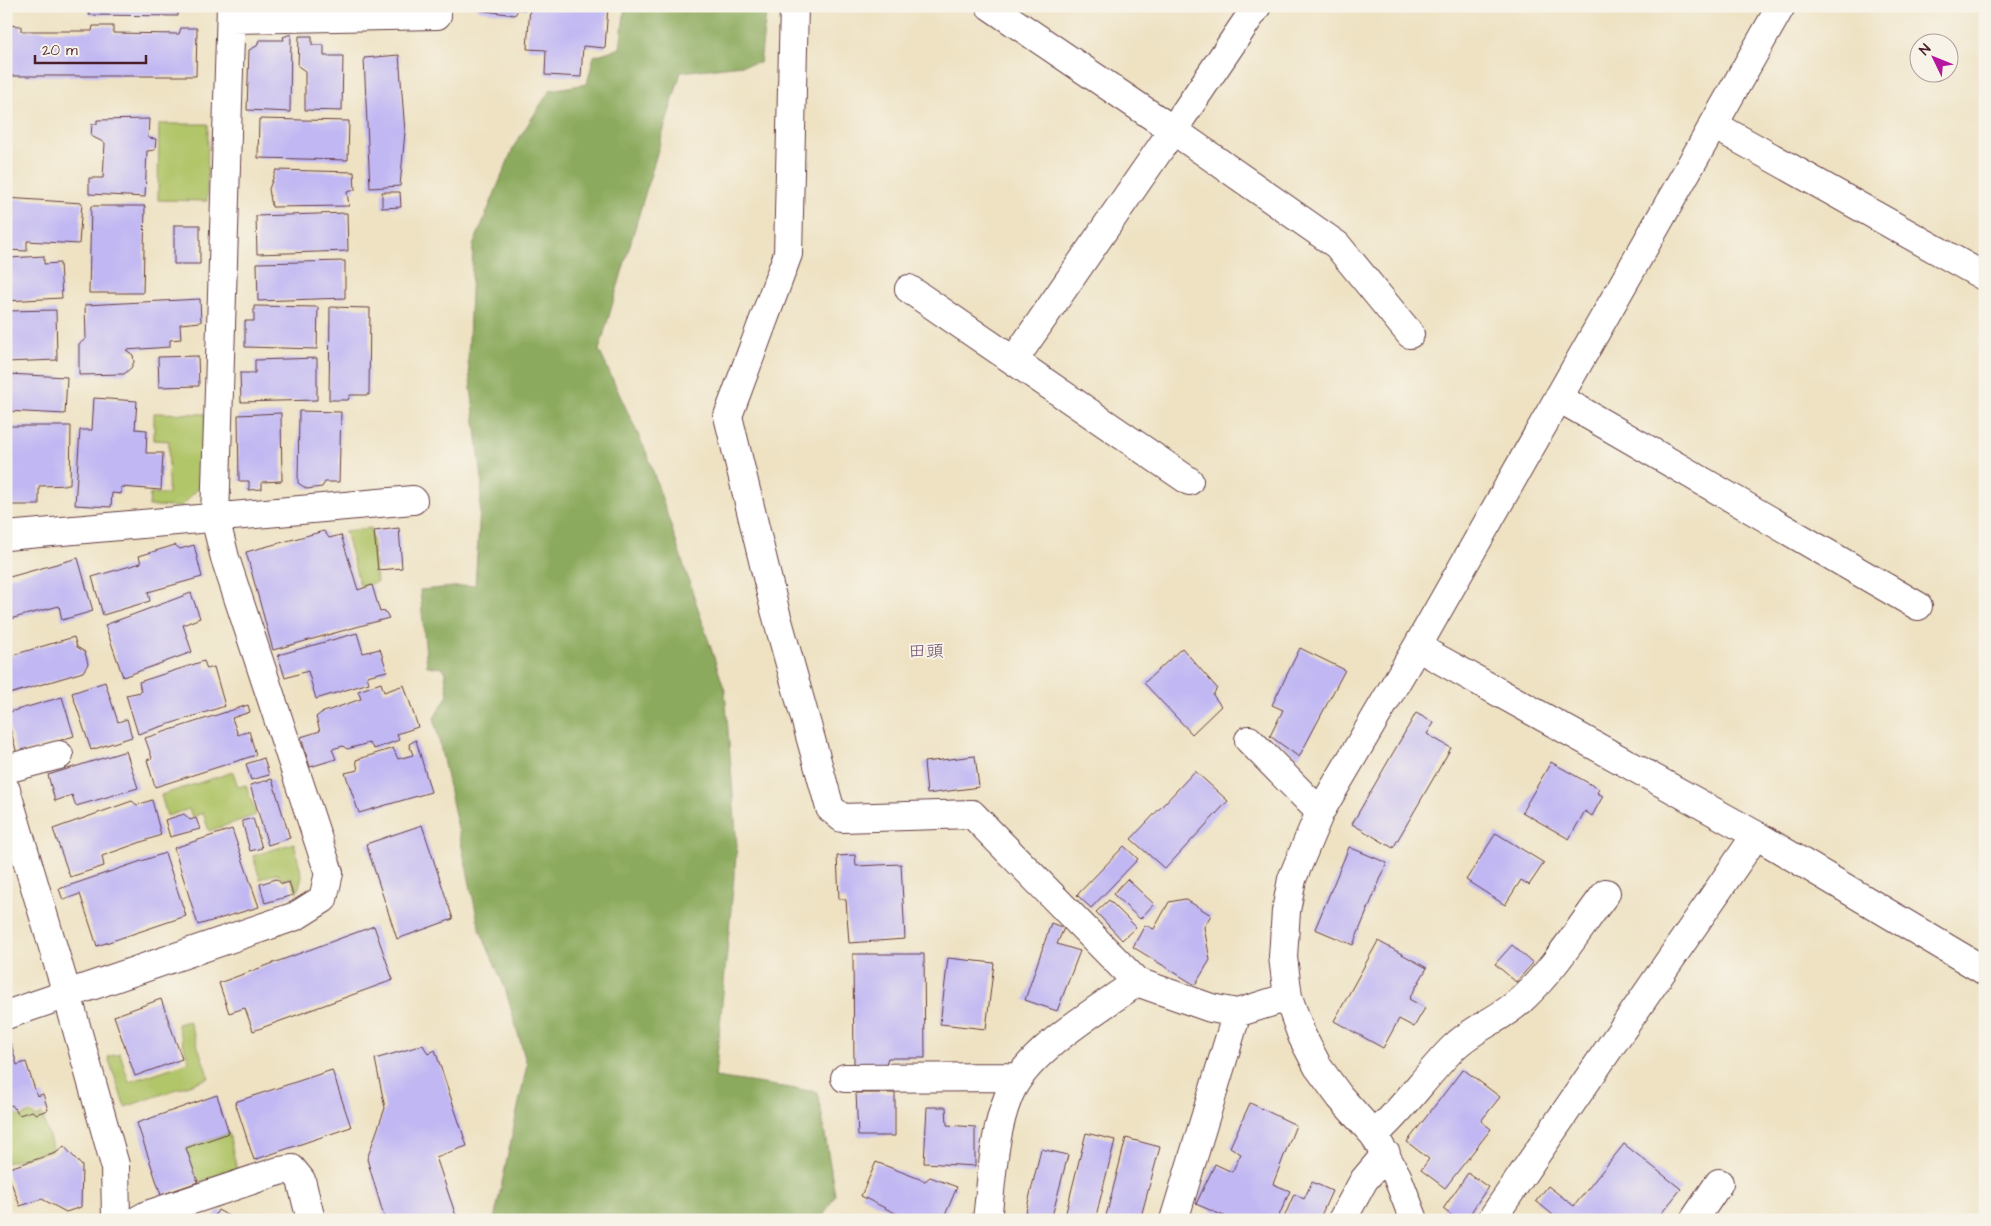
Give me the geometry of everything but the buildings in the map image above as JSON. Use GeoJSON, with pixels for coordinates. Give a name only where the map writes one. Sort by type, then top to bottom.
{"type":"FeatureCollection","features":[{"type":"Feature","properties":{"kind":"street"},"geometry":{"type":"LineString","coordinates":[[794,6],[788,254],[728,416],[775,610],[830,808],[842,818],[972,814],[1138,982],[1211,1008],[1238,1013],[1288,997]]}},
{"type":"Feature","properties":{"kind":"street"},"geometry":{"type":"LineString","coordinates":[[990,6],[1337,244],[1410,334]]}},
{"type":"Feature","properties":{"kind":"street"},"geometry":{"type":"LineString","coordinates":[[1014,360],[1257,6]]}},
{"type":"Feature","properties":{"kind":"street"},"geometry":{"type":"LineString","coordinates":[[1414,1220],[1397,1176],[1380,1145],[1318,1067],[1302,1036],[1288,997],[1283,957],[1286,911],[1292,879],[1320,812],[1417,647],[1781,6]]}},
{"type":"Feature","properties":{"kind":"street"},"geometry":{"type":"LineString","coordinates":[[6,1015],[296,916],[324,899],[329,872],[225,558],[215,518],[231,13],[437,15]]}},
{"type":"Feature","properties":{"kind":"street"},"geometry":{"type":"LineString","coordinates":[[1714,125],[1985,277]]}},
{"type":"Feature","properties":{"kind":"street"},"geometry":{"type":"LineString","coordinates":[[909,289],[1190,481]]}},
{"type":"Feature","properties":{"kind":"street"},"geometry":{"type":"LineString","coordinates":[[1559,398],[1918,606]]}},
{"type":"Feature","properties":{"kind":"street"},"geometry":{"type":"LineString","coordinates":[[6,536],[414,500]]}},
{"type":"Feature","properties":{"kind":"street"},"geometry":{"type":"LineString","coordinates":[[1417,647],[1756,835],[1985,971]]}},
{"type":"Feature","properties":{"kind":"street"},"geometry":{"type":"LineString","coordinates":[[1249,740],[1320,812]]}},
{"type":"Feature","properties":{"kind":"street"},"geometry":{"type":"LineString","coordinates":[[6,768],[59,755]]}},
{"type":"Feature","properties":{"kind":"street"},"geometry":{"type":"LineString","coordinates":[[6,790],[67,994],[115,1165],[116,1220]]}},
{"type":"Feature","properties":{"kind":"street"},"geometry":{"type":"LineString","coordinates":[[1491,1220],[1756,835]]}},
{"type":"Feature","properties":{"kind":"street"},"geometry":{"type":"LineString","coordinates":[[1342,1220],[1397,1115],[1452,1050],[1471,1032],[1520,1001],[1546,973],[1606,893]]}},
{"type":"Feature","properties":{"kind":"street"},"geometry":{"type":"LineString","coordinates":[[987,1220],[995,1151],[1003,1115],[1009,1094],[1019,1077],[1064,1034],[1138,982]]}},
{"type":"Feature","properties":{"kind":"street"},"geometry":{"type":"LineString","coordinates":[[1174,1220],[1238,1013]]}},
{"type":"Feature","properties":{"kind":"street"},"geometry":{"type":"LineString","coordinates":[[845,1078],[1019,1077]]}},
{"type":"Feature","properties":{"kind":"street"},"geometry":{"type":"LineString","coordinates":[[138,1220],[147,1215],[279,1171],[292,1169],[301,1180],[311,1220]]}},
{"type":"Feature","properties":{"kind":"street"},"geometry":{"type":"LineString","coordinates":[[1694,1220],[1719,1183]]}},
{"type":"Feature","properties":{"kind":"green space"},"geometry":{"type":"Polygon","coordinates":[[[625,6],[767,6],[760,63],[681,72],[599,350],[648,456],[725,691],[737,846],[715,1077],[818,1092],[835,1195],[821,1220],[494,1220],[527,1065],[505,988],[480,930],[434,718],[448,695],[444,668],[427,666],[420,590],[475,585],[482,480],[468,362],[473,246],[514,146],[550,90],[587,84],[594,56],[620,48],[625,6]]]}},
{"type":"Feature","properties":{"kind":"green space"},"geometry":{"type":"Polygon","coordinates":[[[159,124],[208,124],[207,201],[158,200],[159,124]]]}},
{"type":"Feature","properties":{"kind":"green space"},"geometry":{"type":"Polygon","coordinates":[[[154,413],[205,414],[204,482],[181,507],[149,506],[150,494],[168,494],[169,441],[154,440],[154,413]]]}},
{"type":"Feature","properties":{"kind":"green space"},"geometry":{"type":"Polygon","coordinates":[[[371,528],[377,582],[360,586],[345,531],[371,528]]]}},
{"type":"Feature","properties":{"kind":"green space"},"geometry":{"type":"Polygon","coordinates":[[[233,772],[238,787],[246,785],[256,815],[209,831],[203,813],[192,817],[189,809],[167,816],[161,795],[233,772]]]}},
{"type":"Feature","properties":{"kind":"green space"},"geometry":{"type":"Polygon","coordinates":[[[294,843],[302,877],[297,893],[291,877],[283,880],[277,873],[260,879],[253,856],[294,843]]]}},
{"type":"Feature","properties":{"kind":"green space"},"geometry":{"type":"Polygon","coordinates":[[[189,1021],[209,1078],[125,1107],[108,1057],[120,1053],[129,1082],[189,1062],[177,1024],[189,1021]]]}},
{"type":"Feature","properties":{"kind":"green space"},"geometry":{"type":"Polygon","coordinates":[[[12,1108],[19,1117],[31,1113],[36,1117],[42,1114],[53,1150],[6,1163],[6,1110],[12,1108]]]}},
{"type":"Feature","properties":{"kind":"green space"},"geometry":{"type":"Polygon","coordinates":[[[229,1133],[237,1171],[198,1182],[186,1148],[229,1133]]]}},
{"type":"Feature","properties":{"kind":"district","name":"田頭"},"geometry":{"type":"Point","coordinates":[926,651]}}]}
